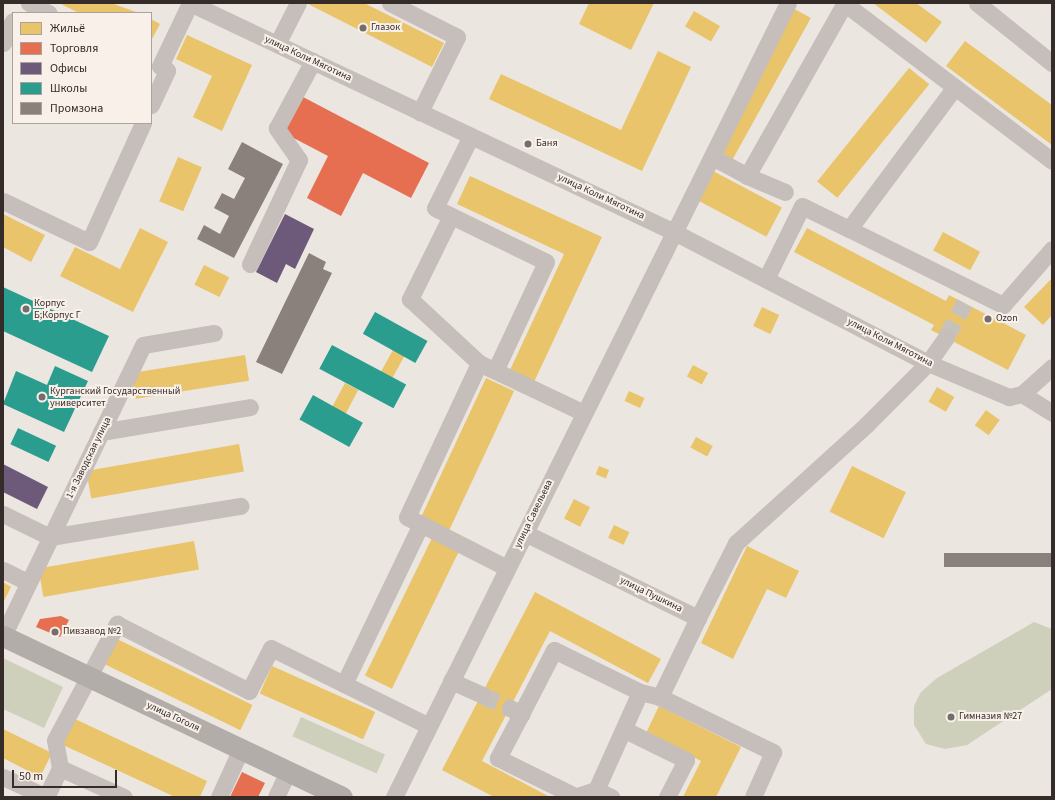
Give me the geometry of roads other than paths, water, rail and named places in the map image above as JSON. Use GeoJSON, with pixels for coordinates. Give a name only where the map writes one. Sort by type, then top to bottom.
{"type":"FeatureCollection","features":[{"type":"Feature","properties":{"kind":"main road","name":"улица Гоголя"},"geometry":{"type":"LineString","coordinates":[[3,636],[342,797]]}},
{"type":"Feature","properties":{"kind":"street"},"geometry":{"type":"LineString","coordinates":[[18,12],[22,3]]}},
{"type":"Feature","properties":{"kind":"street"},"geometry":{"type":"LineString","coordinates":[[29,3],[48,12]]}},
{"type":"Feature","properties":{"kind":"street"},"geometry":{"type":"LineString","coordinates":[[152,103],[167,70],[155,64],[190,3]]}},
{"type":"Feature","properties":{"kind":"street","name":"улица Коли Мяготина"},"geometry":{"type":"LineString","coordinates":[[190,3],[674,232],[928,363],[1016,395],[1052,413]]}},
{"type":"Feature","properties":{"kind":"street"},"geometry":{"type":"LineString","coordinates":[[277,44],[298,3]]}},
{"type":"Feature","properties":{"kind":"street"},"geometry":{"type":"LineString","coordinates":[[390,3],[457,37],[420,112]]}},
{"type":"Feature","properties":{"kind":"street","name":"улица Савельева"},"geometry":{"type":"LineString","coordinates":[[394,797],[788,3]]}},
{"type":"Feature","properties":{"kind":"street"},"geometry":{"type":"LineString","coordinates":[[747,176],[845,3],[1052,161]]}},
{"type":"Feature","properties":{"kind":"street"},"geometry":{"type":"LineString","coordinates":[[977,3],[1052,63]]}},
{"type":"Feature","properties":{"kind":"street"},"geometry":{"type":"LineString","coordinates":[[3,43],[12,23]]}},
{"type":"Feature","properties":{"kind":"street"},"geometry":{"type":"LineString","coordinates":[[250,264],[298,160],[277,128],[313,61]]}},
{"type":"Feature","properties":{"kind":"street"},"geometry":{"type":"LineString","coordinates":[[849,228],[955,87]]}},
{"type":"Feature","properties":{"kind":"street"},"geometry":{"type":"LineString","coordinates":[[3,201],[90,242],[143,124]]}},
{"type":"Feature","properties":{"kind":"street"},"geometry":{"type":"LineString","coordinates":[[472,136],[435,208],[546,262],[496,371]]}},
{"type":"Feature","properties":{"kind":"street"},"geometry":{"type":"LineString","coordinates":[[712,157],[747,176],[785,192]]}},
{"type":"Feature","properties":{"kind":"street"},"geometry":{"type":"LineString","coordinates":[[766,279],[802,206],[849,228],[969,298],[1002,306],[1052,249]]}},
{"type":"Feature","properties":{"kind":"street"},"geometry":{"type":"LineString","coordinates":[[451,216],[410,299],[479,363],[584,413]]}},
{"type":"Feature","properties":{"kind":"street","name":"1-я Заводская улица"},"geometry":{"type":"LineString","coordinates":[[3,636],[143,344],[214,333]]}},
{"type":"Feature","properties":{"kind":"street"},"geometry":{"type":"LineString","coordinates":[[660,697],[736,543],[804,484],[928,363],[946,337]]}},
{"type":"Feature","properties":{"kind":"street"},"geometry":{"type":"LineString","coordinates":[[479,363],[406,518],[421,524],[507,568]]}},
{"type":"Feature","properties":{"kind":"street"},"geometry":{"type":"LineString","coordinates":[[1016,395],[1052,367]]}},
{"type":"Feature","properties":{"kind":"street"},"geometry":{"type":"LineString","coordinates":[[102,432],[250,407]]}},
{"type":"Feature","properties":{"kind":"street"},"geometry":{"type":"LineString","coordinates":[[3,514],[50,537],[240,506]]}},
{"type":"Feature","properties":{"kind":"street"},"geometry":{"type":"LineString","coordinates":[[344,684],[421,524]]}},
{"type":"Feature","properties":{"kind":"street","name":"улица Пушкина"},"geometry":{"type":"LineString","coordinates":[[525,533],[698,618]]}},
{"type":"Feature","properties":{"kind":"street"},"geometry":{"type":"LineString","coordinates":[[3,570],[28,582]]}},
{"type":"Feature","properties":{"kind":"street"},"geometry":{"type":"LineString","coordinates":[[3,778],[46,797],[60,768],[55,740],[86,676],[117,624],[249,691],[271,648],[428,726]]}},
{"type":"Feature","properties":{"kind":"street"},"geometry":{"type":"LineString","coordinates":[[640,692],[603,794],[575,797],[498,758],[515,711],[554,650],[640,692],[660,697],[774,752],[753,797]]}},
{"type":"Feature","properties":{"kind":"street"},"geometry":{"type":"LineString","coordinates":[[451,681],[482,695]]}},
{"type":"Feature","properties":{"kind":"street"},"geometry":{"type":"LineString","coordinates":[[625,730],[686,760],[667,797]]}},
{"type":"Feature","properties":{"kind":"street"},"geometry":{"type":"LineString","coordinates":[[218,797],[241,749]]}},
{"type":"Feature","properties":{"kind":"street"},"geometry":{"type":"LineString","coordinates":[[60,768],[124,797]]}},
{"type":"Feature","properties":{"kind":"street"},"geometry":{"type":"LineString","coordinates":[[276,797],[288,772]]}},
{"type":"Feature","properties":{"kind":"tunnel"},"geometry":{"type":"LineString","coordinates":[[946,337],[965,303]]}},
{"type":"Feature","properties":{"kind":"tunnel"},"geometry":{"type":"LineString","coordinates":[[482,695],[510,708]]}},
{"type":"Feature","properties":{"kind":"place","name":"Глазок"},"geometry":{"type":"Point","coordinates":[363,28]}},
{"type":"Feature","properties":{"kind":"place","name":"Баня"},"geometry":{"type":"Point","coordinates":[528,144]}},
{"type":"Feature","properties":{"kind":"place","name":"Корпус Б;Корпус Г"},"geometry":{"type":"Point","coordinates":[26,309]}},
{"type":"Feature","properties":{"kind":"place","name":"Ozon"},"geometry":{"type":"Point","coordinates":[988,319]}},
{"type":"Feature","properties":{"kind":"place","name":"Курганский Государственный университет"},"geometry":{"type":"Point","coordinates":[42,397]}},
{"type":"Feature","properties":{"kind":"place","name":"Пивзавод №2"},"geometry":{"type":"Point","coordinates":[55,632]}},
{"type":"Feature","properties":{"kind":"place","name":"Гимназия №27"},"geometry":{"type":"Point","coordinates":[951,717]}}]}
